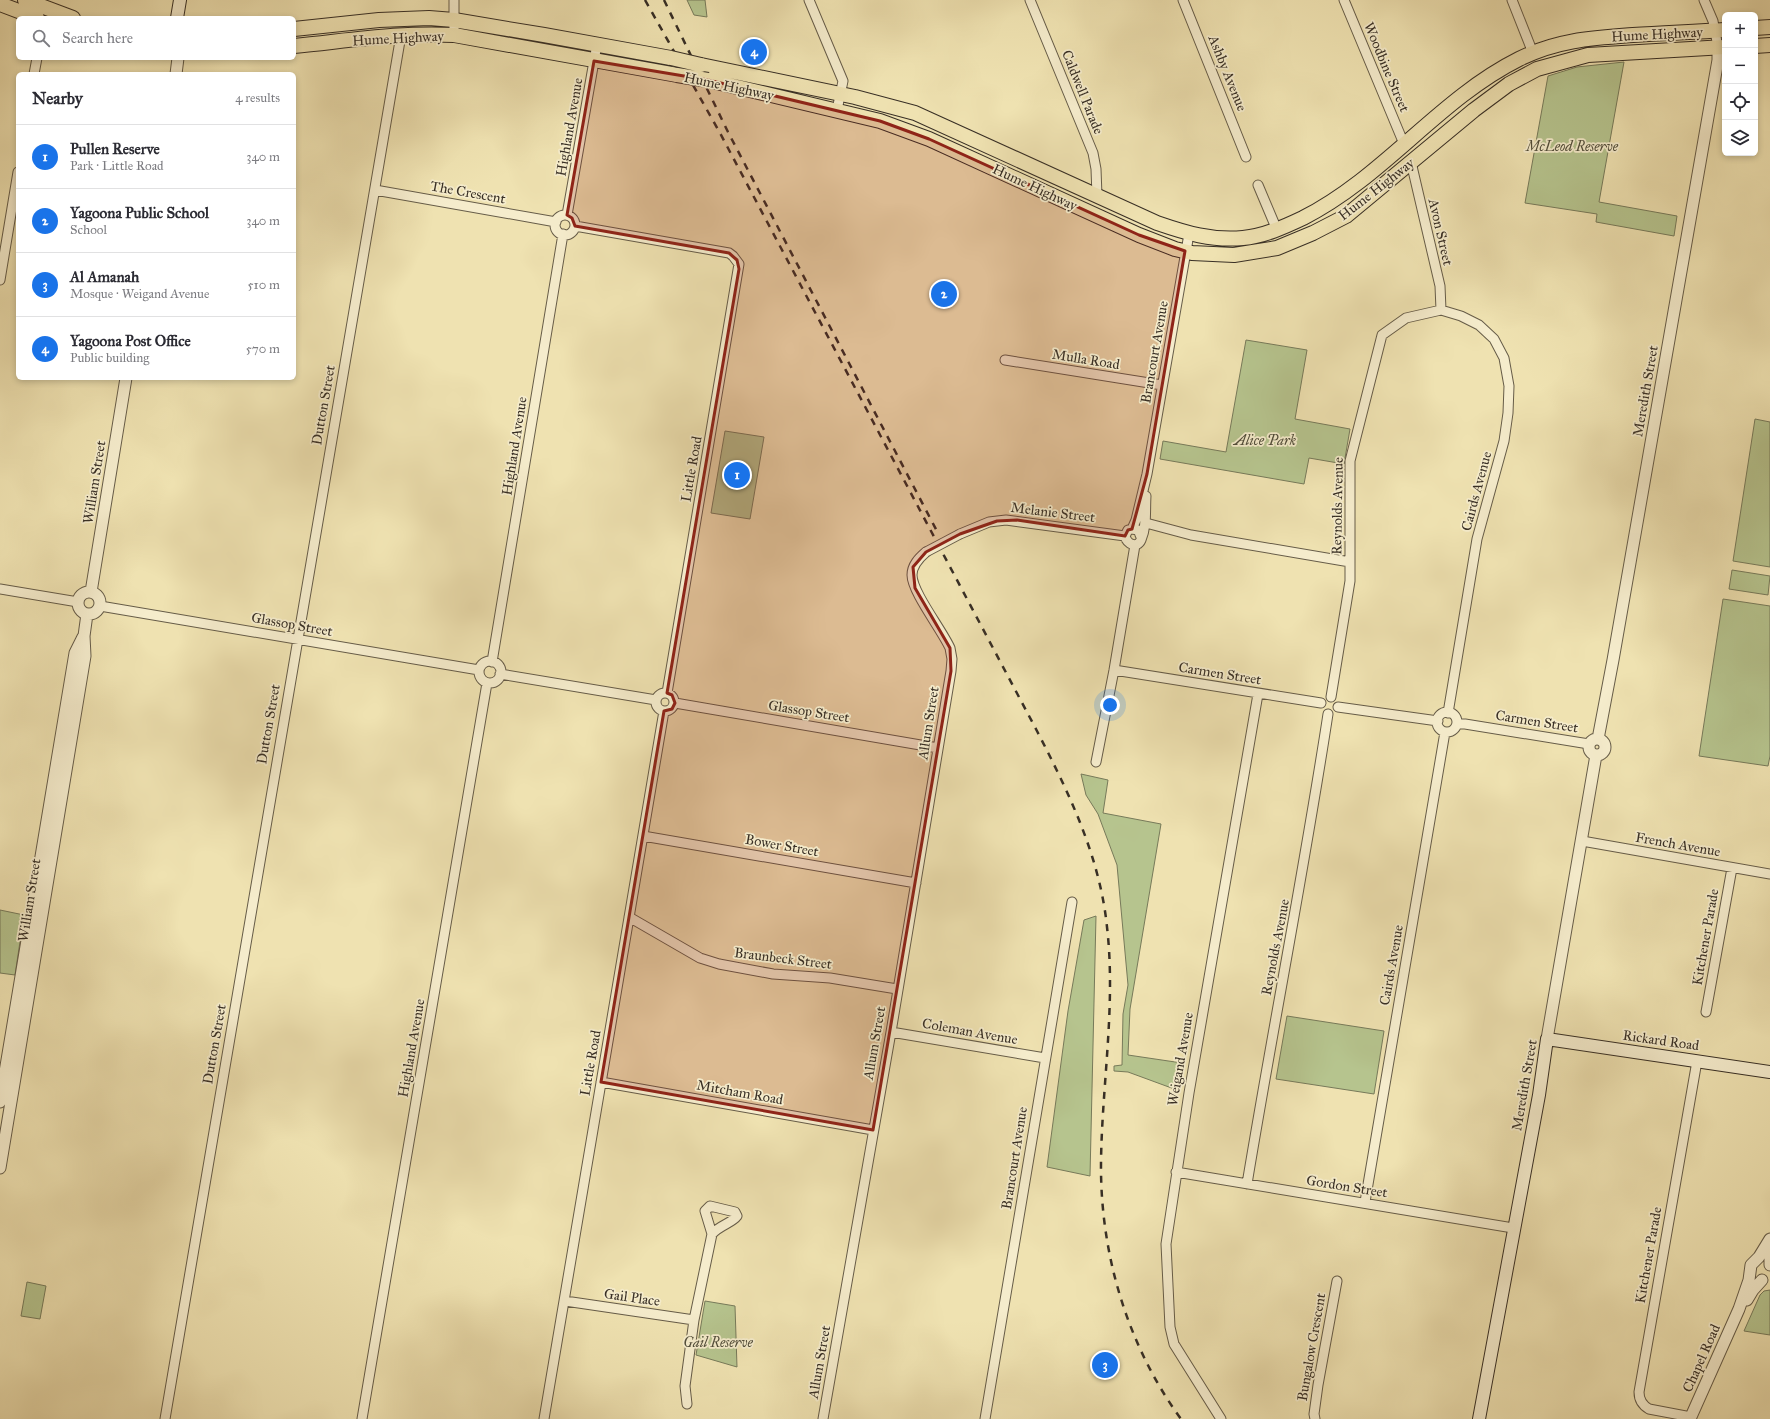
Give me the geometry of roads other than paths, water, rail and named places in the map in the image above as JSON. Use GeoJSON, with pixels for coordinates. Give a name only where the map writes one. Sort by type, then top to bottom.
{"type":"FeatureCollection","features":[{"type":"Feature","properties":{"kind":"highway"},"geometry":{"type":"LineString","coordinates":[[25,0],[68,16]]}},
{"type":"Feature","properties":{"kind":"highway"},"geometry":{"type":"LineString","coordinates":[[0,4],[33,16]]}},
{"type":"Feature","properties":{"kind":"highway","name":"Hume Highway"},"geometry":{"type":"LineString","coordinates":[[296,29],[379,20],[422,18],[454,20],[671,58],[841,94],[896,107],[930,118],[1157,223],[1189,234],[1218,238],[1244,238],[1277,230],[1318,210],[1344,194],[1469,91],[1505,67],[1554,44],[1586,38],[1720,30]]}},
{"type":"Feature","properties":{"kind":"highway"},"geometry":{"type":"LineString","coordinates":[[1758,28],[1770,27]]}},
{"type":"Feature","properties":{"kind":"highway","name":"Hume Highway"},"geometry":{"type":"LineString","coordinates":[[296,46],[401,35],[454,35],[708,80],[880,121],[929,139],[1139,235],[1174,249],[1234,255],[1266,251],[1314,232],[1346,216],[1491,97],[1509,84],[1537,69],[1588,55],[1721,47]]}},
{"type":"Feature","properties":{"kind":"highway"},"geometry":{"type":"LineString","coordinates":[[1758,46],[1770,45]]}},
{"type":"Feature","properties":{"kind":"main road"},"geometry":{"type":"LineString","coordinates":[[177,16],[180,0]]}},
{"type":"Feature","properties":{"kind":"main road","name":"Rickard Road"},"geometry":{"type":"LineString","coordinates":[[1547,1039],[1770,1072]]}},
{"type":"Feature","properties":{"kind":"main road","name":"Meredith Street"},"geometry":{"type":"LineString","coordinates":[[1478,1419],[1539,1095],[1547,1039]]}},
{"type":"Feature","properties":{"kind":"street"},"geometry":{"type":"LineString","coordinates":[[454,0],[454,35]]}},
{"type":"Feature","properties":{"kind":"street"},"geometry":{"type":"LineString","coordinates":[[809,0],[842,81],[841,94],[837,110]]}},
{"type":"Feature","properties":{"kind":"street","name":"Caldwell Parade"},"geometry":{"type":"LineString","coordinates":[[1030,0],[1093,153],[1096,169],[1097,196]]}},
{"type":"Feature","properties":{"kind":"street","name":"Ashby Avenue"},"geometry":{"type":"LineString","coordinates":[[1183,0],[1246,157]]}},
{"type":"Feature","properties":{"kind":"street","name":"Woodbine Street"},"geometry":{"type":"LineString","coordinates":[[1344,0],[1404,144]]}},
{"type":"Feature","properties":{"kind":"street"},"geometry":{"type":"LineString","coordinates":[[1512,0],[1533,53]]}},
{"type":"Feature","properties":{"kind":"street"},"geometry":{"type":"LineString","coordinates":[[1704,0],[1720,30],[1721,47]]}},
{"type":"Feature","properties":{"kind":"street","name":"Dutton Street"},"geometry":{"type":"LineString","coordinates":[[165,1419],[401,35]]}},
{"type":"Feature","properties":{"kind":"street","name":"Highland Avenue"},"geometry":{"type":"LineString","coordinates":[[567,215],[597,44]]}},
{"type":"Feature","properties":{"kind":"street","name":"Meredith Street"},"geometry":{"type":"LineString","coordinates":[[1547,1039],[1596,755],[1602,754],[1605,749],[1603,742],[1593,741],[1687,242],[1721,47]]}},
{"type":"Feature","properties":{"kind":"street"},"geometry":{"type":"LineString","coordinates":[[34,72],[37,60]]}},
{"type":"Feature","properties":{"kind":"street"},"geometry":{"type":"LineString","coordinates":[[176,72],[178,60]]}},
{"type":"Feature","properties":{"kind":"street","name":"Avon Street"},"geometry":{"type":"LineString","coordinates":[[1411,162],[1440,286],[1441,310]]}},
{"type":"Feature","properties":{"kind":"street"},"geometry":{"type":"LineString","coordinates":[[0,280],[16,184]]}},
{"type":"Feature","properties":{"kind":"street"},"geometry":{"type":"LineString","coordinates":[[1258,185],[1277,230]]}},
{"type":"Feature","properties":{"kind":"street","name":"The Crescent"},"geometry":{"type":"LineString","coordinates":[[375,190],[556,222]]}},
{"type":"Feature","properties":{"kind":"street"},"geometry":{"type":"LineString","coordinates":[[567,215],[574,220],[575,226],[572,232],[563,234],[556,228],[556,222],[561,216],[567,215]]}},
{"type":"Feature","properties":{"kind":"street","name":"Little Road"},"geometry":{"type":"LineString","coordinates":[[575,226],[729,253],[737,260],[739,269],[667,693]]}},
{"type":"Feature","properties":{"kind":"street","name":"Highland Avenue"},"geometry":{"type":"LineString","coordinates":[[492,662],[563,234]]}},
{"type":"Feature","properties":{"kind":"street","name":"Brancourt Avenue"},"geometry":{"type":"LineString","coordinates":[[1132,529],[1136,520],[1147,474],[1189,234]]}},
{"type":"Feature","properties":{"kind":"street","name":"Reynolds Avenue"},"geometry":{"type":"LineString","coordinates":[[1331,697],[1350,581],[1350,461],[1382,335],[1406,318],[1441,310]]}},
{"type":"Feature","properties":{"kind":"street","name":"Cairds Avenue"},"geometry":{"type":"LineString","coordinates":[[1441,310],[1461,316],[1479,325],[1494,339],[1504,358],[1509,386],[1508,413],[1504,441],[1477,539],[1448,713]]}},
{"type":"Feature","properties":{"kind":"street","name":"Mulla Road"},"geometry":{"type":"LineString","coordinates":[[1005,360],[1162,384]]}},
{"type":"Feature","properties":{"kind":"street","name":"William Street"},"geometry":{"type":"LineString","coordinates":[[91,592],[126,380]]}},
{"type":"Feature","properties":{"kind":"street","name":"Brancourt Avenue"},"geometry":{"type":"LineString","coordinates":[[1141,537],[1146,523],[1147,474]]}},
{"type":"Feature","properties":{"kind":"street","name":"Melanie Street"},"geometry":{"type":"LineString","coordinates":[[951,671],[952,659],[950,648],[912,581],[913,567],[916,561],[926,552],[960,534],[989,522],[1006,520],[1125,536]]}},
{"type":"Feature","properties":{"kind":"street"},"geometry":{"type":"LineString","coordinates":[[1146,523],[1192,535],[1350,562]]}},
{"type":"Feature","properties":{"kind":"street"},"geometry":{"type":"LineString","coordinates":[[1096,762],[1114,670],[1135,545],[1139,543],[1141,537],[1140,532],[1132,529],[1126,532],[1125,536],[1128,543],[1135,545]]}},
{"type":"Feature","properties":{"kind":"street"},"geometry":{"type":"LineString","coordinates":[[0,589],[78,602]]}},
{"type":"Feature","properties":{"kind":"street"},"geometry":{"type":"LineString","coordinates":[[91,592],[99,598],[100,606],[94,613],[87,614],[79,608],[78,602],[81,595],[91,592]]}},
{"type":"Feature","properties":{"kind":"street","name":"Glassop Street"},"geometry":{"type":"LineString","coordinates":[[100,606],[479,670]]}},
{"type":"Feature","properties":{"kind":"street","name":"William Street"},"geometry":{"type":"LineString","coordinates":[[0,1168],[85,656],[84,636],[87,614]]}},
{"type":"Feature","properties":{"kind":"street","name":"William Street"},"geometry":{"type":"LineString","coordinates":[[0,1102],[75,653],[84,636]]}},
{"type":"Feature","properties":{"kind":"street"},"geometry":{"type":"LineString","coordinates":[[485,662],[492,662],[497,665],[500,674],[495,681],[488,683],[482,679],[479,670],[485,662]]}},
{"type":"Feature","properties":{"kind":"street","name":"Carmen Street"},"geometry":{"type":"LineString","coordinates":[[1114,670],[1321,703]]}},
{"type":"Feature","properties":{"kind":"street","name":"Allum Street"},"geometry":{"type":"LineString","coordinates":[[823,1419],[891,1032],[951,671]]}},
{"type":"Feature","properties":{"kind":"street"},"geometry":{"type":"LineString","coordinates":[[500,674],[656,700]]}},
{"type":"Feature","properties":{"kind":"street","name":"Highland Avenue"},"geometry":{"type":"LineString","coordinates":[[362,1419],[488,683]]}},
{"type":"Feature","properties":{"kind":"street"},"geometry":{"type":"LineString","coordinates":[[667,693],[672,695],[675,703],[672,709],[664,711],[659,709],[656,700],[659,695],[667,693]]}},
{"type":"Feature","properties":{"kind":"street","name":"Weigand Avenue"},"geometry":{"type":"LineString","coordinates":[[1221,1419],[1174,1344],[1170,1327],[1166,1244],[1176,1172],[1258,694]]}},
{"type":"Feature","properties":{"kind":"street"},"geometry":{"type":"LineString","coordinates":[[1331,697],[1336,700],[1338,707],[1334,713],[1328,714],[1322,710],[1321,703],[1326,698],[1331,697]]}},
{"type":"Feature","properties":{"kind":"street","name":"Glassop Street"},"geometry":{"type":"LineString","coordinates":[[675,703],[938,748]]}},
{"type":"Feature","properties":{"kind":"street"},"geometry":{"type":"LineString","coordinates":[[1338,707],[1438,721]]}},
{"type":"Feature","properties":{"kind":"street","name":"Little Road"},"geometry":{"type":"LineString","coordinates":[[544,1419],[664,711]]}},
{"type":"Feature","properties":{"kind":"street"},"geometry":{"type":"LineString","coordinates":[[1448,713],[1455,717],[1457,724],[1452,730],[1445,732],[1440,728],[1438,721],[1441,715],[1448,713]]}},
{"type":"Feature","properties":{"kind":"street","name":"Reynolds Avenue"},"geometry":{"type":"LineString","coordinates":[[1247,1184],[1266,1068],[1299,895],[1328,714]]}},
{"type":"Feature","properties":{"kind":"street","name":"Carmen Street"},"geometry":{"type":"LineString","coordinates":[[1457,724],[1593,741]]}},
{"type":"Feature","properties":{"kind":"street","name":"Cairds Avenue"},"geometry":{"type":"LineString","coordinates":[[1365,1202],[1445,732]]}},
{"type":"Feature","properties":{"kind":"street","name":"Bower Street"},"geometry":{"type":"LineString","coordinates":[[643,836],[916,883]]}},
{"type":"Feature","properties":{"kind":"street","name":"French Avenue"},"geometry":{"type":"LineString","coordinates":[[1582,841],[1770,874]]}},
{"type":"Feature","properties":{"kind":"street","name":"Kitchener Parade"},"geometry":{"type":"LineString","coordinates":[[1706,1012],[1732,868]]}},
{"type":"Feature","properties":{"kind":"street","name":"Brancourt Avenue"},"geometry":{"type":"LineString","coordinates":[[985,1419],[1072,902]]}},
{"type":"Feature","properties":{"kind":"street","name":"Braunbeck Street"},"geometry":{"type":"LineString","coordinates":[[629,917],[700,958],[719,964],[773,974],[830,978],[898,989]]}},
{"type":"Feature","properties":{"kind":"street","name":"Coleman Avenue"},"geometry":{"type":"LineString","coordinates":[[891,1032],[1045,1058]]}},
{"type":"Feature","properties":{"kind":"street","name":"Kitchener Parade"},"geometry":{"type":"LineString","coordinates":[[1690,1418],[1645,1407],[1640,1401],[1639,1392],[1697,1061]]}},
{"type":"Feature","properties":{"kind":"street","name":"Mitcham Road"},"geometry":{"type":"LineString","coordinates":[[602,1082],[873,1130]]}},
{"type":"Feature","properties":{"kind":"street","name":"Gordon Street"},"geometry":{"type":"LineString","coordinates":[[1176,1172],[1365,1202],[1513,1228]]}},
{"type":"Feature","properties":{"kind":"street"},"geometry":{"type":"LineString","coordinates":[[687,1404],[685,1386],[694,1320],[712,1234]]}},
{"type":"Feature","properties":{"kind":"street"},"geometry":{"type":"LineString","coordinates":[[1755,1260],[1770,1240]]}},
{"type":"Feature","properties":{"kind":"street"},"geometry":{"type":"LineString","coordinates":[[1770,1240],[1768,1252],[1770,1265]]}},
{"type":"Feature","properties":{"kind":"street"},"geometry":{"type":"LineString","coordinates":[[1755,1260],[1764,1260],[1770,1265]]}},
{"type":"Feature","properties":{"kind":"street","name":"Chapel Road"},"geometry":{"type":"LineString","coordinates":[[1690,1418],[1739,1309],[1751,1265],[1755,1260]]}},
{"type":"Feature","properties":{"kind":"street"},"geometry":{"type":"LineString","coordinates":[[1750,1272],[1756,1279],[1767,1278]]}},
{"type":"Feature","properties":{"kind":"street","name":"Chapel Road"},"geometry":{"type":"LineString","coordinates":[[1739,1309],[1767,1278]]}},
{"type":"Feature","properties":{"kind":"street","name":"Bungalow Crescent"},"geometry":{"type":"LineString","coordinates":[[1315,1419],[1314,1414],[1318,1385],[1338,1281]]}},
{"type":"Feature","properties":{"kind":"street","name":"Gail Place"},"geometry":{"type":"LineString","coordinates":[[564,1301],[694,1320]]}},
{"type":"Feature","properties":{"kind":"railway"},"geometry":{"type":"LineString","coordinates":[[645,0],[720,133],[1037,731],[1081,826],[1098,876],[1107,927],[1109,956],[1109,1015],[1101,1162],[1105,1230],[1120,1297],[1132,1329],[1162,1390],[1181,1419]]}},
{"type":"Feature","properties":{"kind":"railway"},"geometry":{"type":"LineString","coordinates":[[664,0],[728,132],[939,535]]}},
{"type":"Feature","properties":{"kind":"place","name":"Yagoona Post Office"},"geometry":{"type":"Point","coordinates":[754,52]}},
{"type":"Feature","properties":{"kind":"place","name":"Yagoona Public School"},"geometry":{"type":"Point","coordinates":[944,294]}},
{"type":"Feature","properties":{"kind":"place","name":"Pullen Reserve"},"geometry":{"type":"Point","coordinates":[737,475]}},
{"type":"Feature","properties":{"kind":"place","name":"Al Amanah"},"geometry":{"type":"Point","coordinates":[1105,1365]}},
{"type":"Feature","properties":{"kind":"park label","name":"McLeod Reserve"},"geometry":{"type":"Point","coordinates":[1572,146]}},
{"type":"Feature","properties":{"kind":"park label","name":"Alice Park"},"geometry":{"type":"Point","coordinates":[1265,440]}},
{"type":"Feature","properties":{"kind":"park label","name":"Gail Reserve"},"geometry":{"type":"Point","coordinates":[718,1342]}}]}
